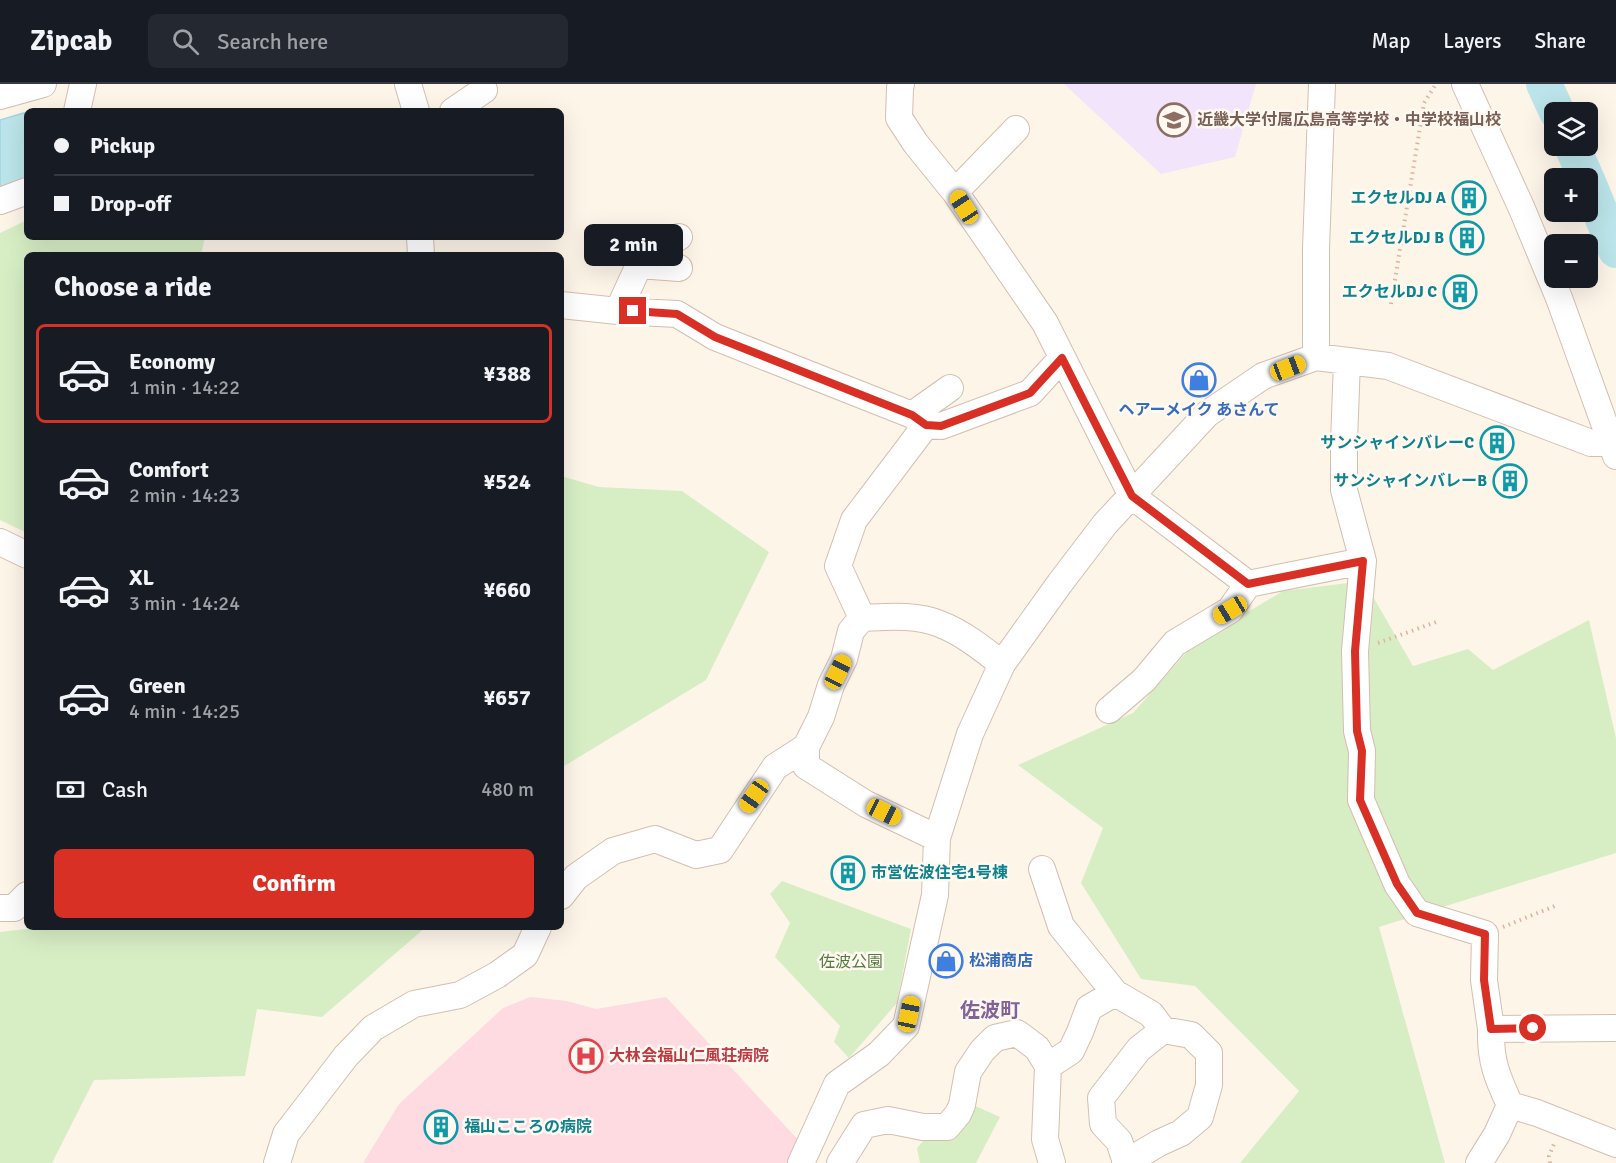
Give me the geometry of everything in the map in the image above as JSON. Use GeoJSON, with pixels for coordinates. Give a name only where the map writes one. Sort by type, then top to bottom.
{"type":"FeatureCollection","features":[{"type":"Feature","properties":{"kind":"street"},"geometry":{"type":"LineString","coordinates":[[0,96],[43,84]]}},
{"type":"Feature","properties":{"kind":"street"},"geometry":{"type":"LineString","coordinates":[[78,108],[83,84]]}},
{"type":"Feature","properties":{"kind":"street"},"geometry":{"type":"LineString","coordinates":[[408,84],[415,108]]}},
{"type":"Feature","properties":{"kind":"street"},"geometry":{"type":"LineString","coordinates":[[902,84],[899,118],[916,144],[955,192],[1045,323],[1132,496],[1248,584]]}},
{"type":"Feature","properties":{"kind":"street"},"geometry":{"type":"LineString","coordinates":[[1316,357],[1316,249],[1322,84]]}},
{"type":"Feature","properties":{"kind":"street"},"geometry":{"type":"LineString","coordinates":[[801,1163],[837,1084],[879,1054],[906,1026],[934,895],[937,838],[970,734],[1002,664],[1098,533],[1207,414],[1263,376],[1316,357],[1388,366],[1591,443],[1614,446],[1559,298],[1468,91],[1446,84]]}},
{"type":"Feature","properties":{"kind":"street"},"geometry":{"type":"LineString","coordinates":[[457,108],[484,90]]}},
{"type":"Feature","properties":{"kind":"street"},"geometry":{"type":"LineString","coordinates":[[955,192],[1016,129]]}},
{"type":"Feature","properties":{"kind":"street"},"geometry":{"type":"LineString","coordinates":[[0,201],[24,192]]}},
{"type":"Feature","properties":{"kind":"street"},"geometry":{"type":"LineString","coordinates":[[618,311],[639,265],[679,237]]}},
{"type":"Feature","properties":{"kind":"street"},"geometry":{"type":"LineString","coordinates":[[639,265],[679,268]]}},
{"type":"Feature","properties":{"kind":"street"},"geometry":{"type":"LineString","coordinates":[[573,306],[677,314],[715,337],[919,420],[941,426],[1030,393],[1062,358]]}},
{"type":"Feature","properties":{"kind":"street"},"geometry":{"type":"LineString","coordinates":[[1347,361],[1344,490],[1363,561],[1355,651],[1357,731],[1362,751],[1360,800],[1397,884],[1417,913],[1485,934],[1484,980],[1491,1029],[1490,1050],[1498,1078],[1510,1105],[1497,1134],[1479,1163]]}},
{"type":"Feature","properties":{"kind":"street"},"geometry":{"type":"LineString","coordinates":[[862,618],[838,566],[854,520],[919,420],[950,388]]}},
{"type":"Feature","properties":{"kind":"street"},"geometry":{"type":"LineString","coordinates":[[0,543],[24,554]]}},
{"type":"Feature","properties":{"kind":"street"},"geometry":{"type":"LineString","coordinates":[[1109,710],[1144,680],[1175,643],[1230,610],[1248,584],[1363,561]]}},
{"type":"Feature","properties":{"kind":"street"},"geometry":{"type":"LineString","coordinates":[[937,838],[866,804],[806,766],[806,747],[821,717],[831,685],[844,659],[851,631],[862,618],[899,616],[938,623],[966,637],[1002,664]]}},
{"type":"Feature","properties":{"kind":"street"},"geometry":{"type":"LineString","coordinates":[[564,892],[576,877],[613,851],[656,839],[696,855],[720,850],[775,767],[806,747]]}},
{"type":"Feature","properties":{"kind":"street"},"geometry":{"type":"LineString","coordinates":[[1042,869],[1061,926],[1115,993],[1151,1014],[1163,1030],[1191,1035],[1209,1053],[1209,1085],[1200,1117],[1181,1133],[1126,1162],[1119,1141],[1103,1124],[1101,1098],[1139,1049],[1163,1030]]}},
{"type":"Feature","properties":{"kind":"street"},"geometry":{"type":"LineString","coordinates":[[0,908],[14,908],[24,898]]}},
{"type":"Feature","properties":{"kind":"street"},"geometry":{"type":"LineString","coordinates":[[277,1163],[286,1134],[346,1056],[373,1028],[414,1004],[460,995],[497,975],[525,955],[537,930]]}},
{"type":"Feature","properties":{"kind":"street"},"geometry":{"type":"LineString","coordinates":[[1048,1066],[1071,1051],[1089,1008],[1115,993]]}},
{"type":"Feature","properties":{"kind":"street"},"geometry":{"type":"LineString","coordinates":[[1491,1029],[1616,1028]]}},
{"type":"Feature","properties":{"kind":"street"},"geometry":{"type":"LineString","coordinates":[[840,1163],[864,1125],[888,1120],[923,1127],[947,1127],[958,1114],[962,1105],[968,1072],[982,1052],[995,1038],[1017,1033],[1037,1048],[1048,1066],[1045,1139],[1052,1163]]}},
{"type":"Feature","properties":{"kind":"street"},"geometry":{"type":"LineString","coordinates":[[1510,1105],[1537,1113],[1616,1144]]}},
{"type":"Feature","properties":{"kind":"path"},"geometry":{"type":"LineString","coordinates":[[1391,304],[1424,103],[1436,84]]}},
{"type":"Feature","properties":{"kind":"path"},"geometry":{"type":"LineString","coordinates":[[1355,651],[1439,621]]}},
{"type":"Feature","properties":{"kind":"path"},"geometry":{"type":"LineString","coordinates":[[1485,934],[1555,906]]}},
{"type":"Feature","properties":{"kind":"shaded area","name":"近畿大学付属広島高等学校・中学校福山校"},"geometry":{"type":"Polygon","coordinates":[[[1064,84],[1256,84],[1235,157],[1161,174],[1064,84]]]}},
{"type":"Feature","properties":{"kind":"shaded area","name":"大林会福山仁風荘病院"},"geometry":{"type":"Polygon","coordinates":[[[530,997],[567,1001],[596,1009],[666,997],[802,1144],[795,1163],[363,1163],[399,1104],[503,1008],[530,997]]]}},
{"type":"Feature","properties":{"kind":"green space"},"geometry":{"type":"Polygon","coordinates":[[[24,221],[24,240],[204,240],[202,252],[24,252],[24,532],[0,520],[0,233],[24,221]]]}},
{"type":"Feature","properties":{"kind":"green space"},"geometry":{"type":"Polygon","coordinates":[[[564,477],[599,487],[682,491],[769,552],[706,680],[564,766],[564,477]]]}},
{"type":"Feature","properties":{"kind":"green space"},"geometry":{"type":"Polygon","coordinates":[[[1364,581],[1413,666],[1468,649],[1493,670],[1589,620],[1616,738],[1616,853],[1379,927],[1445,1163],[1240,1163],[1299,1091],[1195,986],[1141,979],[1081,883],[1103,828],[1018,765],[1133,713],[1193,645],[1283,591],[1364,581]]]}},
{"type":"Feature","properties":{"kind":"green space","name":"佐波公園"},"geometry":{"type":"Polygon","coordinates":[[[782,881],[911,929],[897,1003],[849,1058],[834,1042],[840,1026],[775,957],[790,923],[770,894],[782,881]]]}},
{"type":"Feature","properties":{"kind":"green space"},"geometry":{"type":"Polygon","coordinates":[[[24,929],[423,930],[322,1017],[257,1009],[245,1076],[94,1080],[52,1163],[0,1163],[0,932],[24,929]]]}},
{"type":"Feature","properties":{"kind":"green space"},"geometry":{"type":"Polygon","coordinates":[[[960,1099],[1000,1117],[976,1163],[920,1163],[917,1148],[960,1099]]]}},
{"type":"Feature","properties":{"kind":"water"},"geometry":{"type":"Polygon","coordinates":[[[24,113],[24,181],[0,189],[0,120],[24,113]]]}},
{"type":"Feature","properties":{"kind":"waterway"},"geometry":{"type":"LineString","coordinates":[[1544,84],[1552,102]]}},
{"type":"Feature","properties":{"kind":"waterway"},"geometry":{"type":"LineString","coordinates":[[1576,156],[1582,168]]}},
{"type":"Feature","properties":{"kind":"waterway"},"geometry":{"type":"LineString","coordinates":[[1598,207],[1616,250]]}},
{"type":"Feature","properties":{"kind":"place","name":"近畿大学付属広島高等学校・中学校福山校"},"geometry":{"type":"Point","coordinates":[1174,120]}},
{"type":"Feature","properties":{"kind":"place","name":"エクセルDJ A"},"geometry":{"type":"Point","coordinates":[1469,198]}},
{"type":"Feature","properties":{"kind":"place","name":"エクセルDJ B"},"geometry":{"type":"Point","coordinates":[1467,238]}},
{"type":"Feature","properties":{"kind":"place","name":"エクセルDJ C"},"geometry":{"type":"Point","coordinates":[1460,292]}},
{"type":"Feature","properties":{"kind":"place","name":"ヘアーメイク あさんて"},"geometry":{"type":"Point","coordinates":[1199,380]}},
{"type":"Feature","properties":{"kind":"place","name":"サンシャインバレーC"},"geometry":{"type":"Point","coordinates":[1497,443]}},
{"type":"Feature","properties":{"kind":"place","name":"サンシャインバレーB"},"geometry":{"type":"Point","coordinates":[1510,481]}},
{"type":"Feature","properties":{"kind":"place","name":"市営佐波住宅1号棟"},"geometry":{"type":"Point","coordinates":[848,873]}},
{"type":"Feature","properties":{"kind":"place","name":"松浦商店"},"geometry":{"type":"Point","coordinates":[946,961]}},
{"type":"Feature","properties":{"kind":"place","name":"大林会福山仁風荘病院"},"geometry":{"type":"Point","coordinates":[586,1056]}},
{"type":"Feature","properties":{"kind":"place","name":"福山こころの病院"},"geometry":{"type":"Point","coordinates":[441,1127]}},
{"type":"Feature","properties":{"kind":"district","name":"佐波町"},"geometry":{"type":"Point","coordinates":[990,1010]}},
{"type":"Feature","properties":{"kind":"route"},"geometry":{"type":"LineString","coordinates":[[633,311],[677,314],[715,337],[912,415],[926,425],[941,426],[1030,393],[1062,358],[1132,496],[1248,584],[1363,561],[1355,651],[1357,731],[1362,751],[1360,800],[1397,884],[1417,913],[1485,934],[1484,980],[1491,1029],[1533,1028]]}}]}
